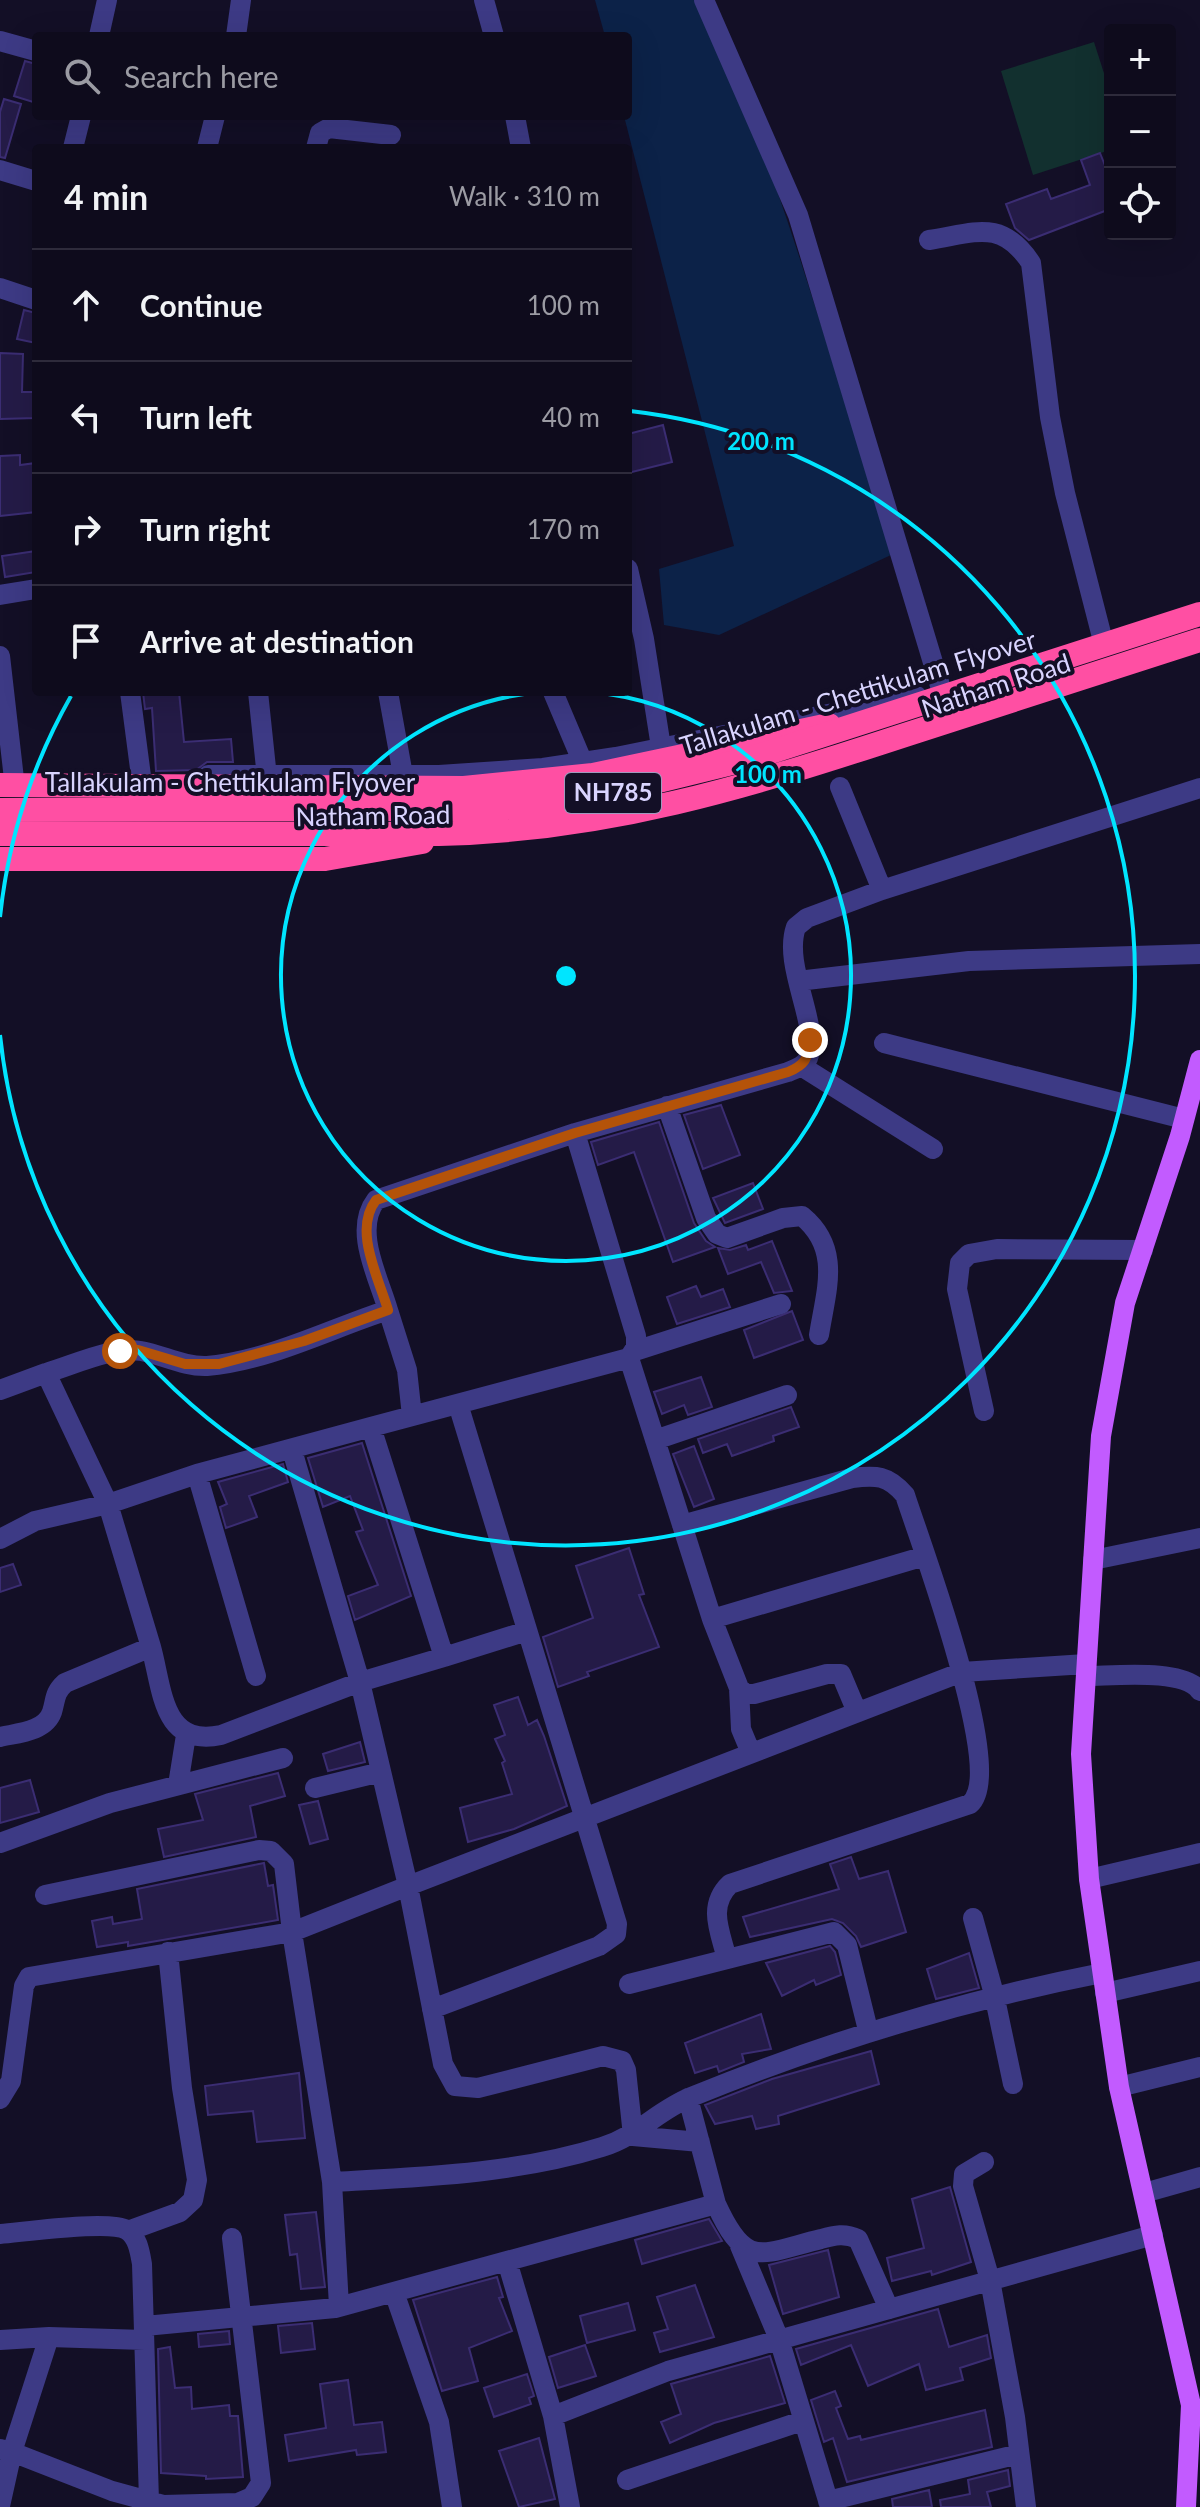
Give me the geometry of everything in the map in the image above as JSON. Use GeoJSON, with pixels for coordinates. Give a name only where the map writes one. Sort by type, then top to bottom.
{"type":"FeatureCollection","features":[{"type":"Feature","properties":{"kind":"highway","name":"Tallakulam - Chettikulam Flyover"},"geometry":{"type":"LineString","coordinates":[[0,810],[434,811],[496,809],[569,801],[677,779],[752,758],[1200,614]]}},
{"type":"Feature","properties":{"kind":"highway","name":"Tallakulam - Chettikulam Flyover"},"geometry":{"type":"LineString","coordinates":[[0,834],[439,834],[500,832],[592,822],[675,805],[751,784],[1200,640]]}},
{"type":"Feature","properties":{"kind":"highway"},"geometry":{"type":"LineString","coordinates":[[5,781],[464,788],[593,775],[834,724]]}},
{"type":"Feature","properties":{"kind":"highway"},"geometry":{"type":"LineString","coordinates":[[0,859],[325,859],[370,854],[422,842]]}},
{"type":"Feature","properties":{"kind":"main road","name":"Natham Road"},"geometry":{"type":"LineString","coordinates":[[0,801],[467,802],[549,794],[698,765],[1200,606]]}},
{"type":"Feature","properties":{"kind":"main road","name":"Natham Road"},"geometry":{"type":"LineString","coordinates":[[0,842],[422,842],[551,835],[706,804],[1200,648]]}},
{"type":"Feature","properties":{"kind":"main road"},"geometry":{"type":"LineString","coordinates":[[1186,2507],[1195,2405],[1119,2087],[1089,1879],[1081,1754],[1101,1436],[1125,1303],[1200,1060]]}},
{"type":"Feature","properties":{"kind":"street"},"geometry":{"type":"LineString","coordinates":[[100,32],[107,0]]}},
{"type":"Feature","properties":{"kind":"street"},"geometry":{"type":"LineString","coordinates":[[237,32],[241,0]]}},
{"type":"Feature","properties":{"kind":"street"},"geometry":{"type":"LineString","coordinates":[[484,0],[493,32]]}},
{"type":"Feature","properties":{"kind":"street"},"geometry":{"type":"LineString","coordinates":[[0,656],[5,781],[141,776],[500,773],[583,763],[935,691],[798,215],[704,0]]}},
{"type":"Feature","properties":{"kind":"street"},"geometry":{"type":"LineString","coordinates":[[0,41],[32,50]]}},
{"type":"Feature","properties":{"kind":"street"},"geometry":{"type":"LineString","coordinates":[[74,144],[80,120]]}},
{"type":"Feature","properties":{"kind":"street"},"geometry":{"type":"LineString","coordinates":[[208,144],[214,120]]}},
{"type":"Feature","properties":{"kind":"street"},"geometry":{"type":"LineString","coordinates":[[516,120],[520,144]]}},
{"type":"Feature","properties":{"kind":"street"},"geometry":{"type":"LineString","coordinates":[[317,144],[318,137],[329,128],[392,133]]}},
{"type":"Feature","properties":{"kind":"street"},"geometry":{"type":"LineString","coordinates":[[0,170],[32,180]]}},
{"type":"Feature","properties":{"kind":"street"},"geometry":{"type":"LineString","coordinates":[[929,240],[992,231],[1007,235],[1019,245],[1031,263],[1062,478],[1102,637]]}},
{"type":"Feature","properties":{"kind":"street"},"geometry":{"type":"LineString","coordinates":[[0,288],[32,299]]}},
{"type":"Feature","properties":{"kind":"street"},"geometry":{"type":"LineString","coordinates":[[632,586],[647,650],[661,747]]}},
{"type":"Feature","properties":{"kind":"street"},"geometry":{"type":"LineString","coordinates":[[0,595],[32,590]]}},
{"type":"Feature","properties":{"kind":"street"},"geometry":{"type":"LineString","coordinates":[[131,696],[141,776]]}},
{"type":"Feature","properties":{"kind":"street"},"geometry":{"type":"LineString","coordinates":[[258,696],[268,774],[270,843]]}},
{"type":"Feature","properties":{"kind":"street"},"geometry":{"type":"LineString","coordinates":[[389,696],[403,775]]}},
{"type":"Feature","properties":{"kind":"street"},"geometry":{"type":"LineString","coordinates":[[555,696],[583,763]]}},
{"type":"Feature","properties":{"kind":"street"},"geometry":{"type":"LineString","coordinates":[[840,787],[882,890]]}},
{"type":"Feature","properties":{"kind":"street"},"geometry":{"type":"LineString","coordinates":[[412,1416],[407,1370],[365,1232],[366,1213],[376,1200],[575,1133],[801,1066],[808,1058],[810,1040],[793,954],[796,927],[807,918],[882,890],[1200,788]]}},
{"type":"Feature","properties":{"kind":"street"},"geometry":{"type":"LineString","coordinates":[[798,981],[969,961],[1200,954]]}},
{"type":"Feature","properties":{"kind":"street"},"geometry":{"type":"LineString","coordinates":[[884,1043],[1184,1119]]}},
{"type":"Feature","properties":{"kind":"street"},"geometry":{"type":"LineString","coordinates":[[801,1066],[933,1149]]}},
{"type":"Feature","properties":{"kind":"street"},"geometry":{"type":"LineString","coordinates":[[667,1106],[706,1218],[717,1234],[727,1238],[741,1236],[783,1218],[802,1216],[819,1230],[828,1251],[819,1335]]}},
{"type":"Feature","properties":{"kind":"street"},"geometry":{"type":"LineString","coordinates":[[575,1133],[636,1336],[632,1355],[655,1440],[712,1619],[739,1688],[741,1729],[751,1753]]}},
{"type":"Feature","properties":{"kind":"street"},"geometry":{"type":"LineString","coordinates":[[984,1411],[957,1289],[960,1263],[969,1254],[980,1250],[1143,1250]]}},
{"type":"Feature","properties":{"kind":"street"},"geometry":{"type":"LineString","coordinates":[[0,1539],[35,1521],[108,1504],[197,1474],[632,1355],[781,1304]]}},
{"type":"Feature","properties":{"kind":"street"},"geometry":{"type":"LineString","coordinates":[[0,1390],[120,1351],[138,1350],[185,1364],[219,1364],[304,1341],[388,1310]]}},
{"type":"Feature","properties":{"kind":"street"},"geometry":{"type":"LineString","coordinates":[[46,1373],[108,1504],[169,1709],[175,1724],[186,1735],[201,1739],[221,1735],[360,1682],[527,1631]]}},
{"type":"Feature","properties":{"kind":"street"},"geometry":{"type":"LineString","coordinates":[[655,1440],[787,1395]]}},
{"type":"Feature","properties":{"kind":"street"},"geometry":{"type":"LineString","coordinates":[[432,2009],[599,1946],[616,1934],[616,1912],[584,1818],[458,1404]]}},
{"type":"Feature","properties":{"kind":"street"},"geometry":{"type":"LineString","coordinates":[[371,1427],[444,1657]]}},
{"type":"Feature","properties":{"kind":"street"},"geometry":{"type":"LineString","coordinates":[[292,1450],[360,1682],[448,2076],[455,2086],[465,2089],[603,2056],[622,2061],[633,2136]]}},
{"type":"Feature","properties":{"kind":"street"},"geometry":{"type":"LineString","coordinates":[[197,1474],[256,1676]]}},
{"type":"Feature","properties":{"kind":"street"},"geometry":{"type":"LineString","coordinates":[[682,1525],[852,1478],[880,1475],[895,1483],[905,1495],[925,1556],[962,1672],[978,1737],[980,1775],[974,1801],[730,1884],[718,1896],[716,1914],[727,1959]]}},
{"type":"Feature","properties":{"kind":"street"},"geometry":{"type":"LineString","coordinates":[[1093,1560],[1200,1538]]}},
{"type":"Feature","properties":{"kind":"street"},"geometry":{"type":"LineString","coordinates":[[712,1619],[925,1556]]}},
{"type":"Feature","properties":{"kind":"street"},"geometry":{"type":"LineString","coordinates":[[0,1737],[34,1729],[45,1722],[56,1691],[65,1683],[151,1647]]}},
{"type":"Feature","properties":{"kind":"street"},"geometry":{"type":"LineString","coordinates":[[0,2099],[11,2081],[24,1986],[29,1977],[292,1932],[962,1672],[1086,1670],[1189,1680],[1200,1691]]}},
{"type":"Feature","properties":{"kind":"street"},"geometry":{"type":"LineString","coordinates":[[739,1688],[746,1694],[754,1694],[827,1674],[841,1674],[857,1712]]}},
{"type":"Feature","properties":{"kind":"street"},"geometry":{"type":"LineString","coordinates":[[178,1785],[186,1735]]}},
{"type":"Feature","properties":{"kind":"street"},"geometry":{"type":"LineString","coordinates":[[0,1843],[110,1803],[283,1758]]}},
{"type":"Feature","properties":{"kind":"street"},"geometry":{"type":"LineString","coordinates":[[315,1788],[381,1772]]}},
{"type":"Feature","properties":{"kind":"street"},"geometry":{"type":"LineString","coordinates":[[45,1895],[259,1850],[271,1851],[284,1864],[332,2182],[339,2306]]}},
{"type":"Feature","properties":{"kind":"street"},"geometry":{"type":"LineString","coordinates":[[1089,1879],[1200,1853]]}},
{"type":"Feature","properties":{"kind":"street"},"geometry":{"type":"LineString","coordinates":[[973,1918],[994,1994],[1013,2084]]}},
{"type":"Feature","properties":{"kind":"street"},"geometry":{"type":"LineString","coordinates":[[629,1984],[834,1932],[847,1945],[868,2030]]}},
{"type":"Feature","properties":{"kind":"street"},"geometry":{"type":"LineString","coordinates":[[0,2234],[108,2226],[128,2231],[180,2212],[193,2200],[197,2180],[182,2088],[168,1952]]}},
{"type":"Feature","properties":{"kind":"street"},"geometry":{"type":"LineString","coordinates":[[332,2182],[463,2173],[564,2157],[633,2136],[688,2098],[868,2030],[994,1994],[1200,1971]]}},
{"type":"Feature","properties":{"kind":"street"},"geometry":{"type":"LineString","coordinates":[[1119,2087],[1200,2067]]}},
{"type":"Feature","properties":{"kind":"street"},"geometry":{"type":"LineString","coordinates":[[688,2098],[716,2204],[740,2246],[779,2339],[829,2504],[1019,2454]]}},
{"type":"Feature","properties":{"kind":"street"},"geometry":{"type":"LineString","coordinates":[[633,2136],[700,2142]]}},
{"type":"Feature","properties":{"kind":"street"},"geometry":{"type":"LineString","coordinates":[[984,2162],[964,2174],[963,2186],[990,2280],[1026,2507]]}},
{"type":"Feature","properties":{"kind":"street"},"geometry":{"type":"LineString","coordinates":[[1144,2193],[1200,2177]]}},
{"type":"Feature","properties":{"kind":"street"},"geometry":{"type":"LineString","coordinates":[[0,2340],[145,2333],[239,2317],[339,2306],[716,2204]]}},
{"type":"Feature","properties":{"kind":"street"},"geometry":{"type":"LineString","coordinates":[[128,2231],[137,2242],[142,2264],[149,2501]]}},
{"type":"Feature","properties":{"kind":"street"},"geometry":{"type":"LineString","coordinates":[[740,2246],[754,2253],[767,2252],[848,2234],[858,2239],[866,2251],[889,2309]]}},
{"type":"Feature","properties":{"kind":"street"},"geometry":{"type":"LineString","coordinates":[[553,2416],[668,2371],[1153,2235]]}},
{"type":"Feature","properties":{"kind":"street"},"geometry":{"type":"LineString","coordinates":[[6,2450],[112,2491],[163,2505],[238,2503],[252,2497],[261,2483],[232,2238]]}},
{"type":"Feature","properties":{"kind":"street"},"geometry":{"type":"LineString","coordinates":[[507,2261],[553,2416],[570,2507]]}},
{"type":"Feature","properties":{"kind":"street"},"geometry":{"type":"LineString","coordinates":[[394,2292],[439,2422],[452,2507]]}},
{"type":"Feature","properties":{"kind":"street"},"geometry":{"type":"LineString","coordinates":[[0,2506],[6,2450],[49,2337]]}},
{"type":"Feature","properties":{"kind":"street"},"geometry":{"type":"LineString","coordinates":[[627,2480],[802,2421]]}},
{"type":"Feature","properties":{"kind":"green space"},"geometry":{"type":"Polygon","coordinates":[[[1094,42],[1104,73],[1104,152],[1033,175],[1001,71],[1094,42]]]}},
{"type":"Feature","properties":{"kind":"water"},"geometry":{"type":"Polygon","coordinates":[[[595,0],[704,0],[782,205],[891,555],[719,635],[664,625],[659,569],[734,546],[625,120],[632,120],[632,32],[604,32],[595,0]]]}},
{"type":"Feature","properties":{"kind":"building"},"geometry":{"type":"Polygon","coordinates":[[[25,61],[32,63],[32,102],[14,96],[25,61]]]}},
{"type":"Feature","properties":{"kind":"building"},"geometry":{"type":"Polygon","coordinates":[[[4,99],[21,104],[5,158],[0,157],[0,112],[4,99]]]}},
{"type":"Feature","properties":{"kind":"building"},"geometry":{"type":"Polygon","coordinates":[[[1100,153],[1104,163],[1104,211],[1029,240],[1015,228],[1006,204],[1047,189],[1051,199],[1090,185],[1081,160],[1100,153]]]}},
{"type":"Feature","properties":{"kind":"building"},"geometry":{"type":"Polygon","coordinates":[[[24,310],[32,312],[32,342],[17,339],[24,310]]]}},
{"type":"Feature","properties":{"kind":"building"},"geometry":{"type":"Polygon","coordinates":[[[0,353],[23,354],[22,392],[32,392],[32,418],[0,419],[0,353]]]}},
{"type":"Feature","properties":{"kind":"building"},"geometry":{"type":"Polygon","coordinates":[[[663,425],[672,462],[632,472],[632,433],[663,425]]]}},
{"type":"Feature","properties":{"kind":"building"},"geometry":{"type":"Polygon","coordinates":[[[20,455],[20,465],[32,464],[32,512],[0,516],[0,456],[20,455]]]}},
{"type":"Feature","properties":{"kind":"building"},"geometry":{"type":"Polygon","coordinates":[[[32,552],[32,573],[5,577],[2,556],[32,552]]]}},
{"type":"Feature","properties":{"kind":"building"},"geometry":{"type":"Polygon","coordinates":[[[143,696],[179,696],[184,742],[231,739],[233,762],[207,762],[196,770],[156,771],[152,708],[145,709],[143,696]]]}},
{"type":"Feature","properties":{"kind":"building"},"geometry":{"type":"Polygon","coordinates":[[[721,1105],[740,1155],[703,1169],[684,1115],[721,1105]]]}},
{"type":"Feature","properties":{"kind":"building"},"geometry":{"type":"Polygon","coordinates":[[[659,1122],[694,1223],[706,1241],[715,1247],[673,1262],[634,1152],[598,1165],[591,1142],[659,1122]]]}},
{"type":"Feature","properties":{"kind":"building"},"geometry":{"type":"Polygon","coordinates":[[[753,1183],[763,1209],[725,1223],[713,1198],[753,1183]]]}},
{"type":"Feature","properties":{"kind":"building"},"geometry":{"type":"Polygon","coordinates":[[[772,1241],[792,1291],[774,1293],[761,1262],[728,1274],[718,1248],[730,1250],[746,1245],[748,1250],[772,1241]]]}},
{"type":"Feature","properties":{"kind":"building"},"geometry":{"type":"Polygon","coordinates":[[[696,1286],[701,1297],[723,1289],[730,1307],[677,1324],[667,1297],[696,1286]]]}},
{"type":"Feature","properties":{"kind":"building"},"geometry":{"type":"Polygon","coordinates":[[[792,1311],[803,1340],[754,1358],[744,1330],[792,1311]]]}},
{"type":"Feature","properties":{"kind":"building"},"geometry":{"type":"Polygon","coordinates":[[[701,1377],[712,1407],[688,1415],[684,1405],[662,1414],[654,1392],[701,1377]]]}},
{"type":"Feature","properties":{"kind":"building"},"geometry":{"type":"Polygon","coordinates":[[[791,1407],[799,1427],[773,1436],[774,1441],[732,1456],[727,1444],[703,1453],[698,1439],[791,1407]]]}},
{"type":"Feature","properties":{"kind":"building"},"geometry":{"type":"Polygon","coordinates":[[[362,1443],[411,1596],[355,1620],[348,1596],[378,1585],[356,1532],[363,1530],[350,1496],[323,1507],[308,1458],[362,1443]]]}},
{"type":"Feature","properties":{"kind":"building"},"geometry":{"type":"Polygon","coordinates":[[[694,1446],[714,1499],[694,1507],[673,1454],[694,1446]]]}},
{"type":"Feature","properties":{"kind":"building"},"geometry":{"type":"Polygon","coordinates":[[[283,1464],[288,1482],[249,1496],[257,1517],[226,1528],[220,1507],[227,1504],[218,1482],[283,1464]]]}},
{"type":"Feature","properties":{"kind":"building"},"geometry":{"type":"Polygon","coordinates":[[[629,1548],[644,1594],[639,1595],[659,1647],[587,1672],[589,1676],[558,1687],[543,1637],[593,1618],[576,1566],[629,1548]]]}},
{"type":"Feature","properties":{"kind":"building"},"geometry":{"type":"Polygon","coordinates":[[[13,1564],[21,1585],[0,1592],[0,1568],[13,1564]]]}},
{"type":"Feature","properties":{"kind":"building"},"geometry":{"type":"Polygon","coordinates":[[[518,1697],[528,1725],[537,1720],[567,1806],[514,1829],[468,1842],[460,1808],[512,1794],[502,1763],[505,1761],[495,1739],[505,1735],[494,1705],[518,1697]]]}},
{"type":"Feature","properties":{"kind":"building"},"geometry":{"type":"Polygon","coordinates":[[[360,1742],[365,1762],[328,1771],[323,1754],[360,1742]]]}},
{"type":"Feature","properties":{"kind":"building"},"geometry":{"type":"Polygon","coordinates":[[[278,1773],[285,1796],[250,1806],[256,1837],[164,1857],[158,1829],[203,1820],[195,1794],[278,1773]]]}},
{"type":"Feature","properties":{"kind":"building"},"geometry":{"type":"Polygon","coordinates":[[[30,1780],[39,1812],[0,1823],[0,1788],[30,1780]]]}},
{"type":"Feature","properties":{"kind":"building"},"geometry":{"type":"Polygon","coordinates":[[[318,1801],[328,1839],[310,1844],[299,1805],[318,1801]]]}},
{"type":"Feature","properties":{"kind":"building"},"geometry":{"type":"Polygon","coordinates":[[[851,1857],[859,1879],[888,1871],[906,1932],[861,1947],[856,1936],[843,1923],[832,1919],[750,1937],[743,1917],[839,1889],[830,1864],[851,1857]]]}},
{"type":"Feature","properties":{"kind":"building"},"geometry":{"type":"Polygon","coordinates":[[[264,1863],[268,1886],[273,1885],[278,1920],[128,1946],[128,1942],[97,1947],[92,1921],[112,1917],[113,1924],[142,1919],[137,1889],[264,1863]]]}},
{"type":"Feature","properties":{"kind":"building"},"geometry":{"type":"Polygon","coordinates":[[[830,1946],[835,1952],[841,1975],[816,1985],[814,1980],[782,1996],[766,1963],[830,1946]]]}},
{"type":"Feature","properties":{"kind":"building"},"geometry":{"type":"Polygon","coordinates":[[[969,1953],[979,1988],[936,1999],[927,1969],[969,1953]]]}},
{"type":"Feature","properties":{"kind":"building"},"geometry":{"type":"Polygon","coordinates":[[[761,2014],[771,2049],[742,2054],[744,2062],[719,2072],[717,2066],[695,2073],[685,2043],[761,2014]]]}},
{"type":"Feature","properties":{"kind":"building"},"geometry":{"type":"Polygon","coordinates":[[[871,2051],[879,2084],[778,2116],[779,2124],[756,2129],[752,2116],[715,2124],[705,2105],[772,2079],[871,2051]]]}},
{"type":"Feature","properties":{"kind":"building"},"geometry":{"type":"Polygon","coordinates":[[[299,2073],[305,2138],[257,2142],[253,2111],[208,2115],[205,2086],[299,2073]]]}},
{"type":"Feature","properties":{"kind":"building"},"geometry":{"type":"Polygon","coordinates":[[[950,2187],[971,2262],[932,2275],[931,2271],[892,2281],[887,2258],[924,2248],[912,2199],[950,2187]]]}},
{"type":"Feature","properties":{"kind":"building"},"geometry":{"type":"Polygon","coordinates":[[[316,2212],[325,2287],[301,2289],[297,2254],[290,2255],[285,2215],[316,2212]]]}},
{"type":"Feature","properties":{"kind":"building"},"geometry":{"type":"Polygon","coordinates":[[[709,2219],[722,2241],[642,2264],[635,2240],[709,2219]]]}},
{"type":"Feature","properties":{"kind":"building"},"geometry":{"type":"Polygon","coordinates":[[[828,2250],[839,2297],[783,2314],[769,2265],[828,2250]]]}},
{"type":"Feature","properties":{"kind":"building"},"geometry":{"type":"Polygon","coordinates":[[[497,2277],[503,2297],[499,2298],[512,2331],[469,2348],[478,2381],[442,2391],[413,2300],[497,2277]]]}},
{"type":"Feature","properties":{"kind":"building"},"geometry":{"type":"Polygon","coordinates":[[[695,2285],[714,2337],[660,2352],[654,2333],[668,2329],[657,2297],[695,2285]]]}},
{"type":"Feature","properties":{"kind":"building"},"geometry":{"type":"Polygon","coordinates":[[[628,2303],[635,2330],[587,2343],[580,2316],[628,2303]]]}},
{"type":"Feature","properties":{"kind":"building"},"geometry":{"type":"Polygon","coordinates":[[[938,2309],[949,2347],[987,2335],[991,2358],[960,2368],[963,2380],[926,2390],[919,2364],[868,2386],[851,2345],[801,2365],[796,2349],[938,2309]]]}},
{"type":"Feature","properties":{"kind":"building"},"geometry":{"type":"Polygon","coordinates":[[[312,2323],[315,2349],[281,2353],[278,2326],[312,2323]]]}},
{"type":"Feature","properties":{"kind":"building"},"geometry":{"type":"Polygon","coordinates":[[[229,2331],[230,2344],[199,2347],[198,2334],[229,2331]]]}},
{"type":"Feature","properties":{"kind":"building"},"geometry":{"type":"Polygon","coordinates":[[[585,2345],[596,2376],[558,2388],[549,2357],[585,2345]]]}},
{"type":"Feature","properties":{"kind":"building"},"geometry":{"type":"Polygon","coordinates":[[[170,2347],[175,2388],[191,2387],[192,2409],[229,2405],[230,2416],[238,2416],[243,2477],[206,2479],[206,2476],[161,2473],[158,2349],[170,2347]]]}},
{"type":"Feature","properties":{"kind":"building"},"geometry":{"type":"Polygon","coordinates":[[[770,2356],[785,2403],[714,2423],[670,2443],[661,2422],[681,2414],[671,2384],[770,2356]]]}},
{"type":"Feature","properties":{"kind":"building"},"geometry":{"type":"Polygon","coordinates":[[[527,2374],[534,2396],[529,2398],[531,2404],[494,2417],[484,2388],[527,2374]]]}},
{"type":"Feature","properties":{"kind":"building"},"geometry":{"type":"Polygon","coordinates":[[[348,2380],[354,2425],[382,2422],[386,2452],[357,2455],[356,2450],[289,2461],[285,2435],[326,2428],[320,2384],[348,2380]]]}},
{"type":"Feature","properties":{"kind":"building"},"geometry":{"type":"Polygon","coordinates":[[[835,2391],[841,2406],[836,2408],[848,2439],[860,2436],[861,2440],[985,2410],[992,2447],[847,2482],[833,2438],[824,2442],[811,2400],[835,2391]]]}},
{"type":"Feature","properties":{"kind":"building"},"geometry":{"type":"Polygon","coordinates":[[[539,2438],[555,2499],[519,2507],[499,2451],[539,2438]]]}},
{"type":"Feature","properties":{"kind":"building"},"geometry":{"type":"Polygon","coordinates":[[[1008,2470],[1010,2486],[987,2492],[991,2507],[941,2507],[940,2500],[970,2494],[968,2480],[1008,2470]]]}},
{"type":"Feature","properties":{"kind":"building"},"geometry":{"type":"Polygon","coordinates":[[[929,2490],[932,2507],[893,2507],[892,2499],[929,2490]]]}},
{"type":"Feature","properties":{"kind":"route"},"geometry":{"type":"LineString","coordinates":[[120,1351],[138,1350],[185,1364],[219,1364],[304,1341],[388,1310],[365,1232],[366,1213],[376,1200],[394,1191],[575,1133],[788,1072],[801,1066],[808,1058],[810,1040]]}}]}
